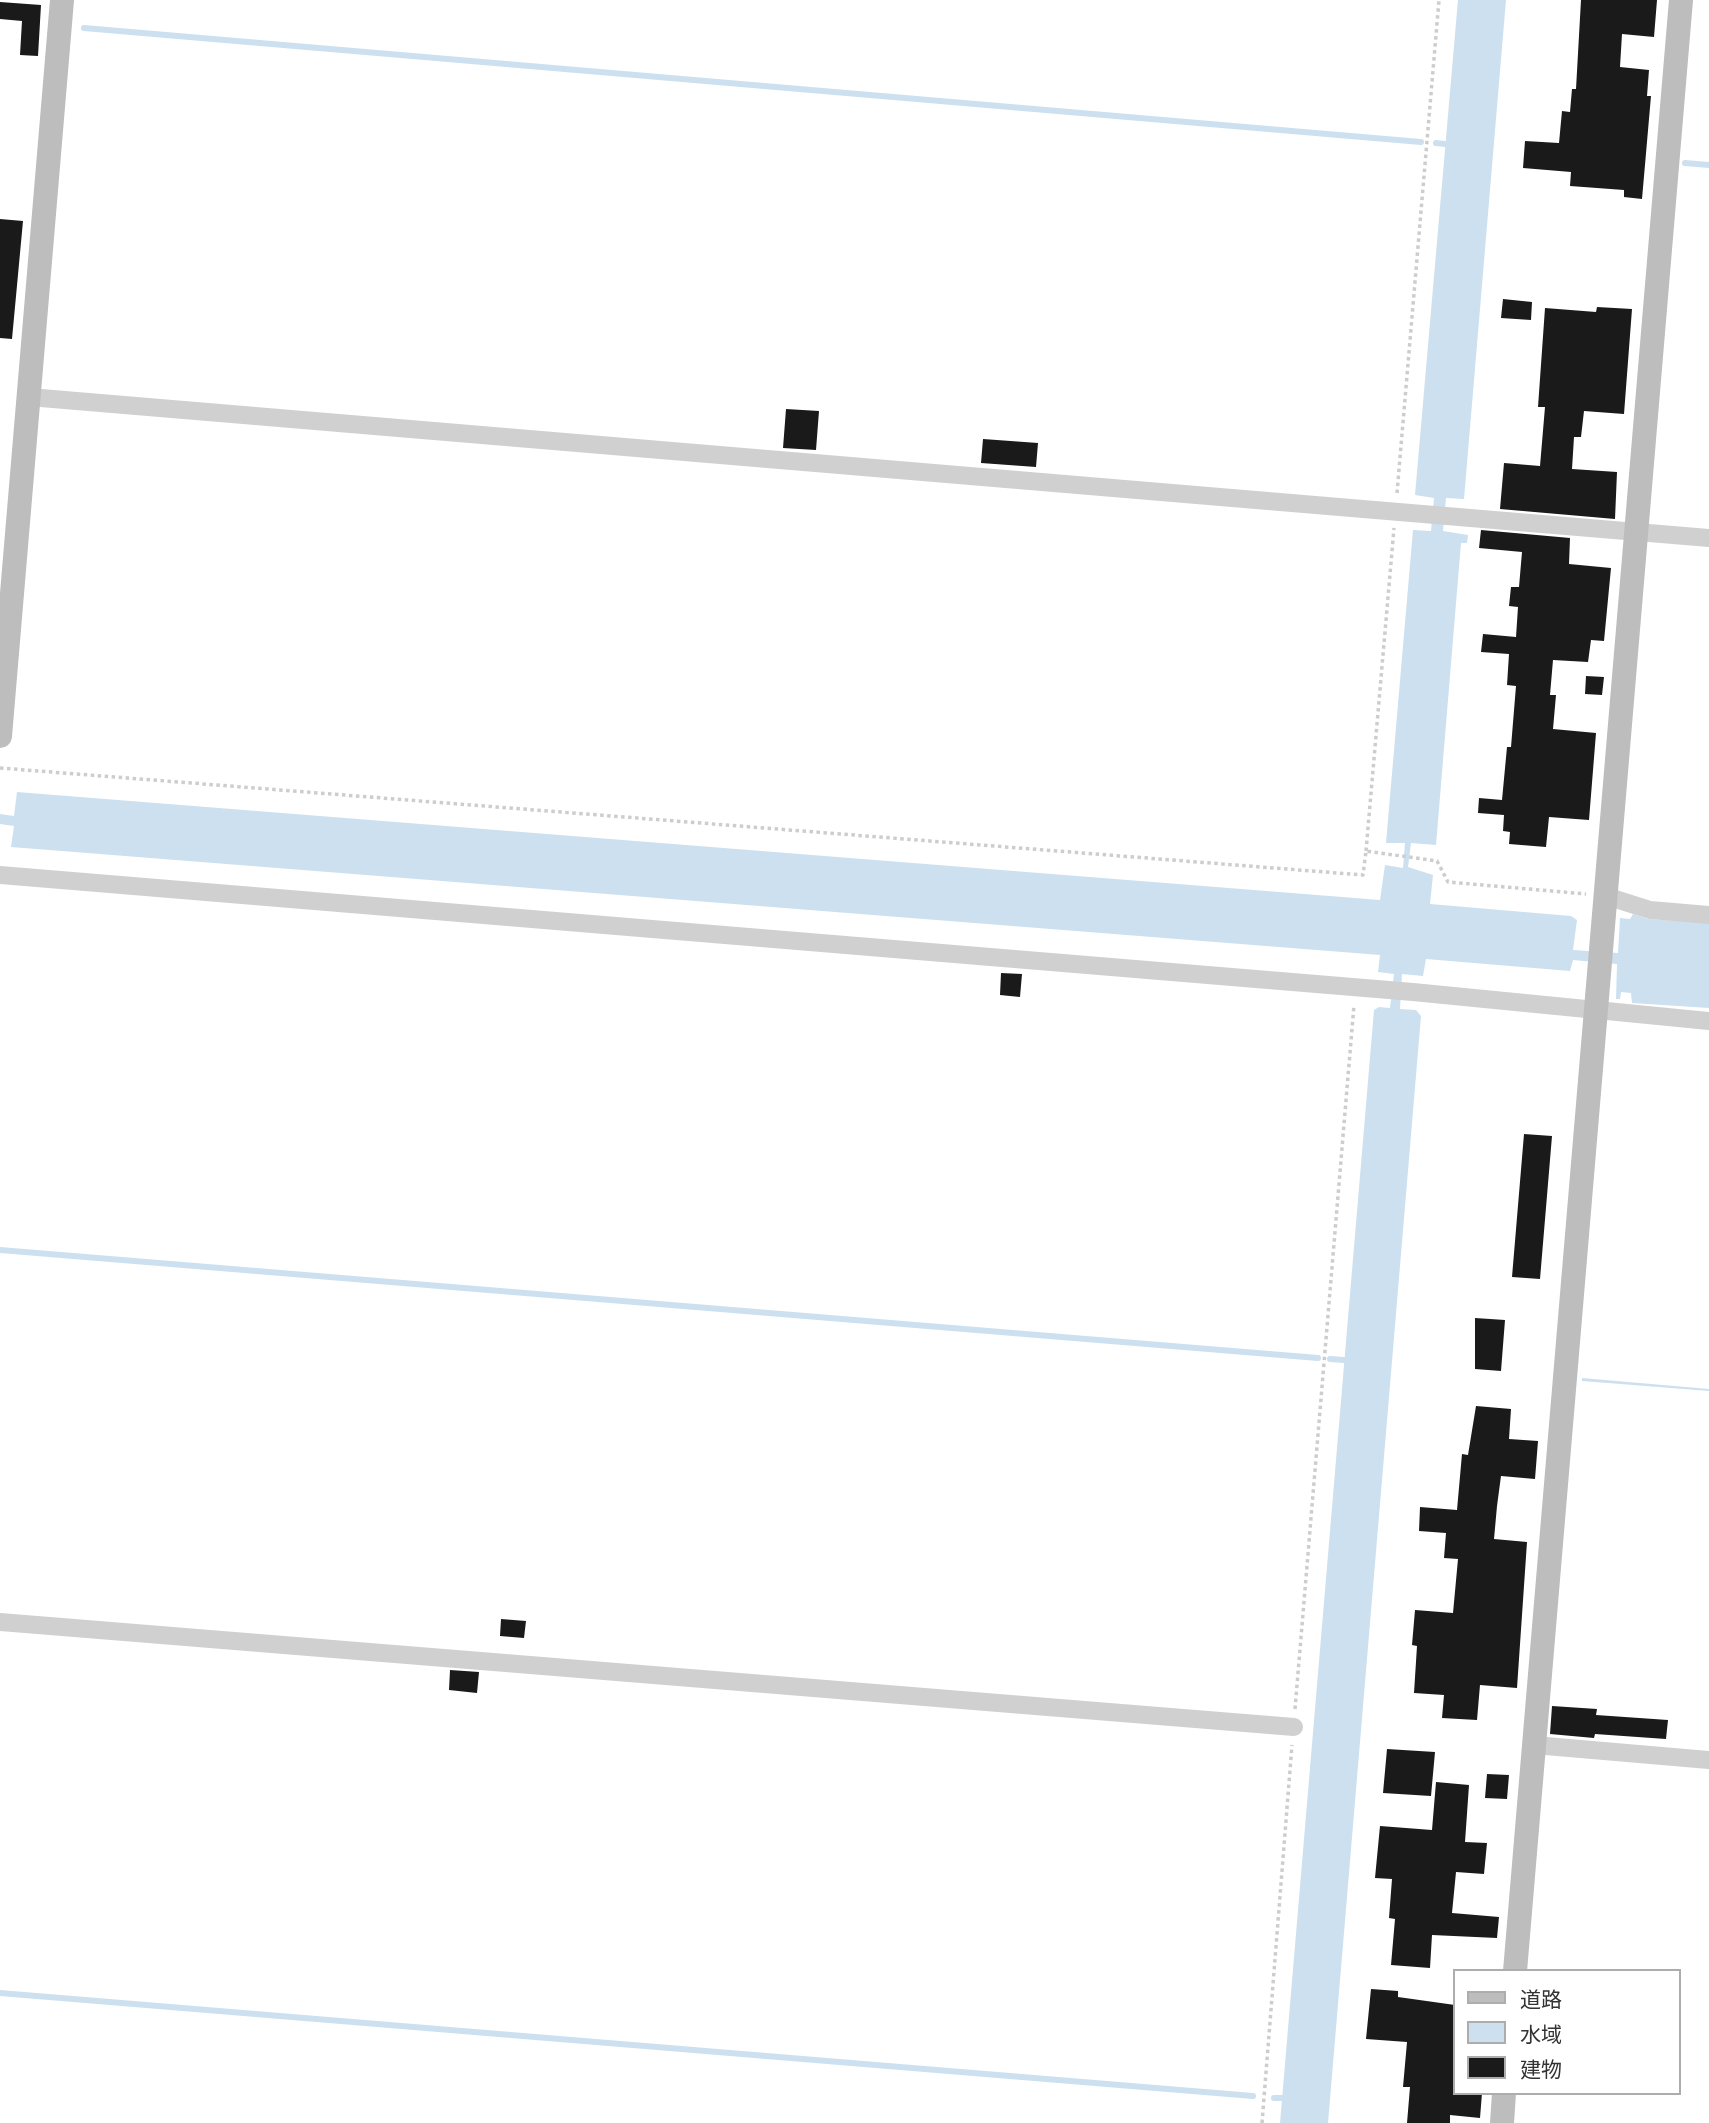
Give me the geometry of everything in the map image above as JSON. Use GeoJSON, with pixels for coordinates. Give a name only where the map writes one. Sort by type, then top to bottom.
{"type":"FeatureCollection","features":[{"type":"Feature","properties":{"kind":"street"},"geometry":{"type":"LineString","coordinates":[[0,736],[62,0]]}},
{"type":"Feature","properties":{"kind":"street"},"geometry":{"type":"LineString","coordinates":[[1514,1969],[1681,0]]}},
{"type":"Feature","properties":{"kind":"street"},"geometry":{"type":"LineString","coordinates":[[29,397],[1709,538]]}},
{"type":"Feature","properties":{"kind":"street"},"geometry":{"type":"LineString","coordinates":[[0,875],[1413,992],[1709,1021]]}},
{"type":"Feature","properties":{"kind":"street"},"geometry":{"type":"LineString","coordinates":[[1606,895],[1650,910],[1709,915]]}},
{"type":"Feature","properties":{"kind":"street"},"geometry":{"type":"LineString","coordinates":[[0,1622],[1294,1727]]}},
{"type":"Feature","properties":{"kind":"street"},"geometry":{"type":"LineString","coordinates":[[1534,1745],[1709,1760]]}},
{"type":"Feature","properties":{"kind":"street"},"geometry":{"type":"LineString","coordinates":[[1502,2123],[1504,2095]]}},
{"type":"Feature","properties":{"kind":"path"},"geometry":{"type":"LineString","coordinates":[[0,768],[1363,875],[1439,0]]}},
{"type":"Feature","properties":{"kind":"path"},"geometry":{"type":"LineString","coordinates":[[1366,850],[1437,861],[1448,882],[1606,895]]}},
{"type":"Feature","properties":{"kind":"path"},"geometry":{"type":"LineString","coordinates":[[1262,2123],[1356,988]]}},
{"type":"Feature","properties":{"kind":"water"},"geometry":{"type":"Polygon","coordinates":[[[1458,0],[1506,0],[1464,499],[1446,498],[1443,531],[1468,535],[1467,543],[1461,543],[1436,845],[1411,843],[1408,867],[1433,875],[1430,904],[1571,916],[1577,920],[1573,950],[1618,953],[1620,918],[1630,919],[1633,914],[1648,919],[1709,923],[1709,1008],[1632,1003],[1631,993],[1621,992],[1620,999],[1616,999],[1617,964],[1573,960],[1570,971],[1426,959],[1423,976],[1402,974],[1400,1009],[1416,1010],[1421,1016],[1328,2123],[1280,2123],[1374,1010],[1379,1007],[1390,1008],[1394,974],[1378,972],[1380,955],[11,847],[14,826],[0,824],[0,814],[14,816],[17,792],[1380,900],[1385,865],[1403,868],[1405,843],[1386,843],[1413,530],[1431,531],[1434,498],[1415,495],[1458,0]]]}},
{"type":"Feature","properties":{"kind":"water"},"geometry":{"type":"Polygon","coordinates":[[[1582,1378],[1709,1389],[1709,1391],[1582,1381],[1582,1378]]]}},
{"type":"Feature","properties":{"kind":"building"},"geometry":{"type":"Polygon","coordinates":[[[1581,0],[1657,0],[1654,37],[1622,34],[1620,67],[1649,70],[1647,96],[1651,96],[1642,199],[1624,197],[1624,190],[1570,186],[1571,172],[1523,168],[1525,141],[1559,143],[1562,111],[1570,112],[1572,89],[1576,89],[1581,0]]]}},
{"type":"Feature","properties":{"kind":"building"},"geometry":{"type":"Polygon","coordinates":[[[0,2],[41,5],[38,56],[20,55],[22,21],[0,19],[0,2]]]}},
{"type":"Feature","properties":{"kind":"building"},"geometry":{"type":"Polygon","coordinates":[[[0,219],[23,221],[12,339],[0,338],[0,219]]]}},
{"type":"Feature","properties":{"kind":"building"},"geometry":{"type":"Polygon","coordinates":[[[1503,299],[1532,302],[1531,320],[1501,318],[1503,299]]]}},
{"type":"Feature","properties":{"kind":"building"},"geometry":{"type":"Polygon","coordinates":[[[1597,307],[1632,309],[1624,414],[1584,411],[1581,437],[1574,437],[1572,469],[1617,472],[1615,519],[1500,509],[1504,463],[1540,466],[1545,407],[1538,407],[1545,308],[1596,312],[1597,307]]]}},
{"type":"Feature","properties":{"kind":"building"},"geometry":{"type":"Polygon","coordinates":[[[786,409],[819,411],[816,450],[783,448],[786,409]]]}},
{"type":"Feature","properties":{"kind":"building"},"geometry":{"type":"Polygon","coordinates":[[[983,439],[1038,443],[1036,467],[981,463],[983,439]]]}},
{"type":"Feature","properties":{"kind":"building"},"geometry":{"type":"Polygon","coordinates":[[[1481,530],[1570,538],[1569,564],[1611,568],[1604,641],[1591,640],[1588,662],[1553,660],[1550,695],[1556,695],[1553,729],[1596,733],[1589,820],[1549,817],[1546,847],[1509,844],[1510,832],[1503,831],[1504,815],[1478,813],[1479,798],[1502,800],[1507,747],[1511,747],[1516,686],[1507,685],[1509,654],[1481,652],[1483,634],[1516,637],[1518,607],[1509,606],[1511,587],[1519,587],[1522,552],[1479,548],[1481,530]]]}},
{"type":"Feature","properties":{"kind":"building"},"geometry":{"type":"Polygon","coordinates":[[[1586,676],[1604,677],[1602,695],[1585,694],[1586,676]]]}},
{"type":"Feature","properties":{"kind":"building"},"geometry":{"type":"Polygon","coordinates":[[[1001,973],[1022,974],[1020,997],[1000,995],[1001,973]]]}},
{"type":"Feature","properties":{"kind":"building"},"geometry":{"type":"Polygon","coordinates":[[[1524,1134],[1552,1136],[1540,1279],[1512,1277],[1524,1134]]]}},
{"type":"Feature","properties":{"kind":"building"},"geometry":{"type":"Polygon","coordinates":[[[1475,1318],[1505,1320],[1501,1371],[1475,1369],[1475,1318]]]}},
{"type":"Feature","properties":{"kind":"building"},"geometry":{"type":"Polygon","coordinates":[[[1476,1406],[1511,1409],[1509,1439],[1538,1441],[1535,1479],[1501,1476],[1494,1539],[1527,1542],[1517,1688],[1480,1685],[1477,1720],[1442,1718],[1444,1695],[1414,1693],[1417,1646],[1412,1645],[1415,1610],[1453,1613],[1458,1559],[1444,1558],[1446,1533],[1419,1531],[1420,1507],[1457,1510],[1462,1454],[1468,1455],[1476,1406]]]}},
{"type":"Feature","properties":{"kind":"building"},"geometry":{"type":"Polygon","coordinates":[[[501,1619],[526,1621],[524,1638],[500,1636],[501,1619]]]}},
{"type":"Feature","properties":{"kind":"building"},"geometry":{"type":"Polygon","coordinates":[[[450,1670],[479,1672],[477,1693],[449,1690],[450,1670]]]}},
{"type":"Feature","properties":{"kind":"building"},"geometry":{"type":"Polygon","coordinates":[[[1552,1706],[1597,1709],[1596,1715],[1668,1720],[1666,1739],[1595,1734],[1594,1738],[1550,1734],[1552,1706]]]}},
{"type":"Feature","properties":{"kind":"building"},"geometry":{"type":"Polygon","coordinates":[[[1387,1749],[1435,1752],[1431,1796],[1383,1793],[1387,1749]]]}},
{"type":"Feature","properties":{"kind":"building"},"geometry":{"type":"Polygon","coordinates":[[[1487,1774],[1509,1775],[1507,1799],[1485,1798],[1487,1774]]]}},
{"type":"Feature","properties":{"kind":"building"},"geometry":{"type":"Polygon","coordinates":[[[1436,1782],[1469,1785],[1465,1842],[1487,1843],[1484,1874],[1456,1872],[1452,1913],[1499,1917],[1497,1938],[1432,1935],[1430,1968],[1391,1965],[1395,1919],[1389,1918],[1392,1879],[1375,1878],[1380,1826],[1432,1830],[1436,1782]]]}},
{"type":"Feature","properties":{"kind":"building"},"geometry":{"type":"Polygon","coordinates":[[[1371,1989],[1398,1991],[1398,1997],[1454,2005],[1454,2095],[1482,2095],[1480,2118],[1450,2115],[1450,2123],[1407,2123],[1410,2087],[1403,2087],[1407,2042],[1366,2039],[1371,1989]]]}},
{"type":"Feature","properties":{"kind":"waterway"},"geometry":{"type":"LineString","coordinates":[[84,28],[1421,142]]}},
{"type":"Feature","properties":{"kind":"waterway"},"geometry":{"type":"LineString","coordinates":[[1436,143],[1445,144]]}},
{"type":"Feature","properties":{"kind":"waterway"},"geometry":{"type":"LineString","coordinates":[[1685,163],[1709,165]]}},
{"type":"Feature","properties":{"kind":"waterway"},"geometry":{"type":"LineString","coordinates":[[0,1250],[1318,1358]]}},
{"type":"Feature","properties":{"kind":"waterway"},"geometry":{"type":"LineString","coordinates":[[1330,1359],[1344,1360]]}},
{"type":"Feature","properties":{"kind":"waterway"},"geometry":{"type":"LineString","coordinates":[[0,1993],[1253,2096]]}},
{"type":"Feature","properties":{"kind":"waterway"},"geometry":{"type":"LineString","coordinates":[[1274,2098],[1282,2098]]}}]}
